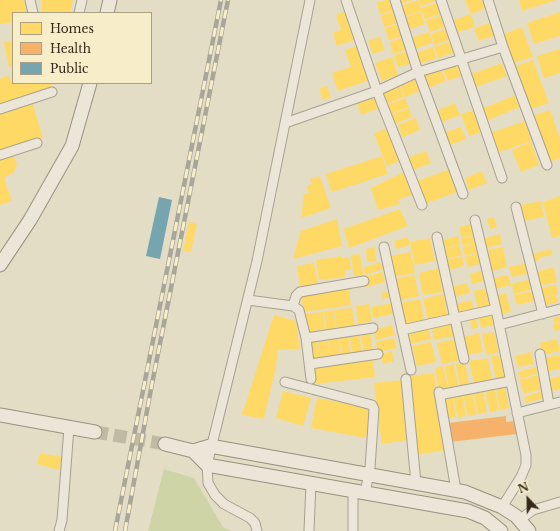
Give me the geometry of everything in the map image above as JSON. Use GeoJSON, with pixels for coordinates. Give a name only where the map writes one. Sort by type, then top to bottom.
{"type":"FeatureCollection","features":[{"type":"Feature","properties":{"kind":"street"},"geometry":{"type":"LineString","coordinates":[[30,0],[33,12]]}},
{"type":"Feature","properties":{"kind":"street"},"geometry":{"type":"LineString","coordinates":[[79,12],[82,0]]}},
{"type":"Feature","properties":{"kind":"street"},"geometry":{"type":"LineString","coordinates":[[107,12],[110,0]]}},
{"type":"Feature","properties":{"kind":"street"},"geometry":{"type":"LineString","coordinates":[[257,531],[255,523],[250,518],[224,504],[215,495],[208,482],[207,464],[210,446],[248,300],[310,0]]}},
{"type":"Feature","properties":{"kind":"street"},"geometry":{"type":"LineString","coordinates":[[346,0],[377,91],[422,205]]}},
{"type":"Feature","properties":{"kind":"street"},"geometry":{"type":"LineString","coordinates":[[394,0],[462,194]]}},
{"type":"Feature","properties":{"kind":"street"},"geometry":{"type":"LineString","coordinates":[[441,0],[502,178]]}},
{"type":"Feature","properties":{"kind":"street"},"geometry":{"type":"LineString","coordinates":[[488,0],[503,47],[547,165]]}},
{"type":"Feature","properties":{"kind":"street"},"geometry":{"type":"LineString","coordinates":[[285,124],[377,91],[418,72],[503,47]]}},
{"type":"Feature","properties":{"kind":"street"},"geometry":{"type":"LineString","coordinates":[[0,263],[30,220],[72,146],[90,84]]}},
{"type":"Feature","properties":{"kind":"street"},"geometry":{"type":"LineString","coordinates":[[0,109],[52,92]]}},
{"type":"Feature","properties":{"kind":"street"},"geometry":{"type":"LineString","coordinates":[[0,155],[37,143]]}},
{"type":"Feature","properties":{"kind":"street"},"geometry":{"type":"LineString","coordinates":[[516,207],[543,314]]}},
{"type":"Feature","properties":{"kind":"street"},"geometry":{"type":"LineString","coordinates":[[476,220],[526,455],[526,465],[521,477],[502,507]]}},
{"type":"Feature","properties":{"kind":"street"},"geometry":{"type":"LineString","coordinates":[[437,237],[464,359]]}},
{"type":"Feature","properties":{"kind":"street"},"geometry":{"type":"LineString","coordinates":[[384,247],[411,370]]}},
{"type":"Feature","properties":{"kind":"street"},"geometry":{"type":"LineString","coordinates":[[293,306],[296,296],[300,292],[364,281]]}},
{"type":"Feature","properties":{"kind":"street"},"geometry":{"type":"LineString","coordinates":[[248,300],[293,306],[299,310],[306,338],[311,379]]}},
{"type":"Feature","properties":{"kind":"street"},"geometry":{"type":"LineString","coordinates":[[402,330],[496,309]]}},
{"type":"Feature","properties":{"kind":"street"},"geometry":{"type":"LineString","coordinates":[[499,325],[560,309]]}},
{"type":"Feature","properties":{"kind":"street"},"geometry":{"type":"LineString","coordinates":[[306,338],[373,328]]}},
{"type":"Feature","properties":{"kind":"street"},"geometry":{"type":"LineString","coordinates":[[310,364],[378,354]]}},
{"type":"Feature","properties":{"kind":"street"},"geometry":{"type":"LineString","coordinates":[[540,354],[550,404]]}},
{"type":"Feature","properties":{"kind":"street"},"geometry":{"type":"LineString","coordinates":[[406,379],[416,483]]}},
{"type":"Feature","properties":{"kind":"street"},"geometry":{"type":"LineString","coordinates":[[456,490],[442,393],[511,380]]}},
{"type":"Feature","properties":{"kind":"street"},"geometry":{"type":"LineString","coordinates":[[285,382],[372,405],[374,409],[369,474],[359,492],[353,531]]}},
{"type":"Feature","properties":{"kind":"street"},"geometry":{"type":"LineString","coordinates":[[517,413],[560,402]]}},
{"type":"Feature","properties":{"kind":"street"},"geometry":{"type":"LineString","coordinates":[[0,415],[95,432]]}},
{"type":"Feature","properties":{"kind":"street"},"geometry":{"type":"LineString","coordinates":[[59,531],[62,520],[69,427]]}},
{"type":"Feature","properties":{"kind":"street"},"geometry":{"type":"LineString","coordinates":[[165,444],[193,451],[207,464],[468,511],[485,518],[501,531]]}},
{"type":"Feature","properties":{"kind":"street"},"geometry":{"type":"LineString","coordinates":[[193,451],[210,446],[456,490],[487,499],[502,507],[520,520],[529,531]]}},
{"type":"Feature","properties":{"kind":"street"},"geometry":{"type":"LineString","coordinates":[[309,531],[311,483]]}},
{"type":"Feature","properties":{"kind":"street"},"geometry":{"type":"LineString","coordinates":[[520,520],[533,510],[560,502]]}},
{"type":"Feature","properties":{"kind":"green space"},"geometry":{"type":"Polygon","coordinates":[[[164,469],[194,478],[223,527],[231,531],[148,531],[164,469]]]}},
{"type":"Feature","properties":{"kind":"building: Homes"},"geometry":{"type":"Polygon","coordinates":[[[0,0],[24,0],[27,12],[12,12],[12,22],[0,24],[0,0]]]}},
{"type":"Feature","properties":{"kind":"building: Homes"},"geometry":{"type":"Polygon","coordinates":[[[42,0],[73,0],[70,12],[41,12],[42,0]]]}},
{"type":"Feature","properties":{"kind":"building: Homes"},"geometry":{"type":"Polygon","coordinates":[[[392,0],[395,10],[380,14],[377,2],[392,0]]]}},
{"type":"Feature","properties":{"kind":"building: Homes"},"geometry":{"type":"Polygon","coordinates":[[[399,0],[412,0],[400,4],[399,0]]]}},
{"type":"Feature","properties":{"kind":"building: Homes"},"geometry":{"type":"Polygon","coordinates":[[[418,0],[422,11],[404,17],[400,6],[418,0]]]}},
{"type":"Feature","properties":{"kind":"building: Homes"},"geometry":{"type":"Polygon","coordinates":[[[419,0],[439,0],[421,6],[419,0]]]}},
{"type":"Feature","properties":{"kind":"building: Homes"},"geometry":{"type":"Polygon","coordinates":[[[465,0],[482,0],[486,8],[471,14],[465,0]]]}},
{"type":"Feature","properties":{"kind":"building: Homes"},"geometry":{"type":"Polygon","coordinates":[[[519,0],[556,0],[522,11],[519,0]]]}},
{"type":"Feature","properties":{"kind":"building: Homes"},"geometry":{"type":"Polygon","coordinates":[[[439,2],[443,13],[425,19],[421,8],[439,2]]]}},
{"type":"Feature","properties":{"kind":"building: Homes"},"geometry":{"type":"Polygon","coordinates":[[[347,11],[357,39],[337,46],[333,33],[341,30],[336,15],[347,11]]]}},
{"type":"Feature","properties":{"kind":"building: Homes"},"geometry":{"type":"Polygon","coordinates":[[[396,11],[399,23],[384,27],[381,15],[396,11]]]}},
{"type":"Feature","properties":{"kind":"building: Homes"},"geometry":{"type":"Polygon","coordinates":[[[421,12],[425,24],[407,30],[404,18],[421,12]]]}},
{"type":"Feature","properties":{"kind":"building: Homes"},"geometry":{"type":"Polygon","coordinates":[[[560,12],[560,36],[534,44],[527,23],[560,12]]]}},
{"type":"Feature","properties":{"kind":"building: Homes"},"geometry":{"type":"Polygon","coordinates":[[[471,14],[475,27],[458,32],[454,20],[471,14]]]}},
{"type":"Feature","properties":{"kind":"building: Homes"},"geometry":{"type":"Polygon","coordinates":[[[444,15],[448,26],[430,32],[426,20],[444,15]]]}},
{"type":"Feature","properties":{"kind":"building: Homes"},"geometry":{"type":"Polygon","coordinates":[[[491,22],[496,35],[479,41],[474,29],[491,22]]]}},
{"type":"Feature","properties":{"kind":"building: Homes"},"geometry":{"type":"Polygon","coordinates":[[[400,24],[403,36],[389,40],[385,28],[400,24]]]}},
{"type":"Feature","properties":{"kind":"building: Homes"},"geometry":{"type":"Polygon","coordinates":[[[522,27],[533,57],[514,63],[504,34],[522,27]]]}},
{"type":"Feature","properties":{"kind":"building: Homes"},"geometry":{"type":"Polygon","coordinates":[[[448,28],[452,39],[435,45],[431,34],[448,28]]]}},
{"type":"Feature","properties":{"kind":"building: Homes"},"geometry":{"type":"Polygon","coordinates":[[[429,32],[433,43],[415,49],[411,38],[429,32]]]}},
{"type":"Feature","properties":{"kind":"building: Homes"},"geometry":{"type":"Polygon","coordinates":[[[380,37],[385,50],[373,54],[368,41],[380,37]]]}},
{"type":"Feature","properties":{"kind":"building: Homes"},"geometry":{"type":"Polygon","coordinates":[[[404,37],[408,49],[393,54],[390,42],[404,37]]]}},
{"type":"Feature","properties":{"kind":"building: Homes"},"geometry":{"type":"Polygon","coordinates":[[[12,40],[12,66],[9,67],[4,42],[12,40]]]}},
{"type":"Feature","properties":{"kind":"building: Homes"},"geometry":{"type":"Polygon","coordinates":[[[452,41],[456,52],[438,58],[434,47],[452,41]]]}},
{"type":"Feature","properties":{"kind":"building: Homes"},"geometry":{"type":"Polygon","coordinates":[[[359,45],[370,80],[338,91],[332,73],[351,67],[345,50],[359,45]]]}},
{"type":"Feature","properties":{"kind":"building: Homes"},"geometry":{"type":"Polygon","coordinates":[[[433,47],[437,58],[419,64],[415,53],[433,47]]]}},
{"type":"Feature","properties":{"kind":"building: Homes"},"geometry":{"type":"Polygon","coordinates":[[[560,49],[560,73],[544,78],[537,56],[560,49]]]}},
{"type":"Feature","properties":{"kind":"building: Homes"},"geometry":{"type":"Polygon","coordinates":[[[409,51],[412,63],[398,67],[394,55],[409,51]]]}},
{"type":"Feature","properties":{"kind":"building: Homes"},"geometry":{"type":"Polygon","coordinates":[[[392,57],[398,75],[382,81],[375,63],[392,57]]]}},
{"type":"Feature","properties":{"kind":"building: Homes"},"geometry":{"type":"Polygon","coordinates":[[[533,60],[549,103],[531,109],[516,66],[533,60]]]}},
{"type":"Feature","properties":{"kind":"building: Homes"},"geometry":{"type":"Polygon","coordinates":[[[461,62],[466,74],[448,81],[443,69],[461,62]]]}},
{"type":"Feature","properties":{"kind":"building: Homes"},"geometry":{"type":"Polygon","coordinates":[[[502,63],[507,76],[473,88],[469,75],[502,63]]]}},
{"type":"Feature","properties":{"kind":"building: Homes"},"geometry":{"type":"Polygon","coordinates":[[[441,69],[446,81],[428,88],[423,75],[441,69]]]}},
{"type":"Feature","properties":{"kind":"building: Homes"},"geometry":{"type":"Polygon","coordinates":[[[9,75],[12,84],[51,84],[52,88],[0,104],[0,79],[9,75]]]}},
{"type":"Feature","properties":{"kind":"building: Homes"},"geometry":{"type":"Polygon","coordinates":[[[418,78],[423,90],[405,97],[400,85],[418,78]]]}},
{"type":"Feature","properties":{"kind":"building: Homes"},"geometry":{"type":"Polygon","coordinates":[[[399,85],[404,97],[386,104],[382,92],[399,85]]]}},
{"type":"Feature","properties":{"kind":"building: Homes"},"geometry":{"type":"Polygon","coordinates":[[[327,86],[331,97],[323,100],[319,89],[327,86]]]}},
{"type":"Feature","properties":{"kind":"building: Homes"},"geometry":{"type":"Polygon","coordinates":[[[516,95],[520,107],[486,121],[481,109],[516,95]]]}},
{"type":"Feature","properties":{"kind":"building: Homes"},"geometry":{"type":"Polygon","coordinates":[[[374,96],[379,108],[361,115],[357,102],[374,96]]]}},
{"type":"Feature","properties":{"kind":"building: Homes"},"geometry":{"type":"Polygon","coordinates":[[[405,98],[409,107],[391,114],[387,105],[405,98]]]}},
{"type":"Feature","properties":{"kind":"building: Homes"},"geometry":{"type":"Polygon","coordinates":[[[32,101],[43,138],[0,151],[0,112],[32,101]]]}},
{"type":"Feature","properties":{"kind":"building: Homes"},"geometry":{"type":"Polygon","coordinates":[[[455,103],[460,115],[442,122],[438,110],[455,103]]]}},
{"type":"Feature","properties":{"kind":"building: Homes"},"geometry":{"type":"Polygon","coordinates":[[[409,108],[412,117],[395,124],[391,115],[409,108]]]}},
{"type":"Feature","properties":{"kind":"building: Homes"},"geometry":{"type":"Polygon","coordinates":[[[477,109],[485,131],[469,136],[461,114],[477,109]]]}},
{"type":"Feature","properties":{"kind":"building: Homes"},"geometry":{"type":"Polygon","coordinates":[[[550,110],[560,139],[560,158],[548,163],[532,116],[550,110]]]}},
{"type":"Feature","properties":{"kind":"building: Homes"},"geometry":{"type":"Polygon","coordinates":[[[416,118],[420,130],[402,137],[398,125],[416,118]]]}},
{"type":"Feature","properties":{"kind":"building: Homes"},"geometry":{"type":"Polygon","coordinates":[[[525,121],[532,141],[496,153],[490,133],[525,121]]]}},
{"type":"Feature","properties":{"kind":"building: Homes"},"geometry":{"type":"Polygon","coordinates":[[[389,127],[402,160],[387,166],[374,134],[389,127]]]}},
{"type":"Feature","properties":{"kind":"building: Homes"},"geometry":{"type":"Polygon","coordinates":[[[461,127],[466,139],[448,146],[443,133],[461,127]]]}},
{"type":"Feature","properties":{"kind":"building: Homes"},"geometry":{"type":"Polygon","coordinates":[[[531,142],[539,165],[521,172],[512,150],[531,142]]]}},
{"type":"Feature","properties":{"kind":"building: Homes"},"geometry":{"type":"Polygon","coordinates":[[[426,151],[431,163],[413,170],[408,158],[426,151]]]}},
{"type":"Feature","properties":{"kind":"building: Homes"},"geometry":{"type":"Polygon","coordinates":[[[13,154],[17,164],[14,172],[4,178],[12,201],[0,205],[0,158],[13,154]]]}},
{"type":"Feature","properties":{"kind":"building: Homes"},"geometry":{"type":"Polygon","coordinates":[[[382,156],[388,174],[332,192],[326,174],[382,156]]]}},
{"type":"Feature","properties":{"kind":"building: Homes"},"geometry":{"type":"Polygon","coordinates":[[[450,169],[459,191],[425,204],[417,181],[450,169]]]}},
{"type":"Feature","properties":{"kind":"building: Homes"},"geometry":{"type":"Polygon","coordinates":[[[406,171],[414,194],[398,200],[400,204],[378,210],[371,188],[406,171]]]}},
{"type":"Feature","properties":{"kind":"building: Homes"},"geometry":{"type":"Polygon","coordinates":[[[482,171],[487,183],[469,190],[465,178],[482,171]]]}},
{"type":"Feature","properties":{"kind":"building: Homes"},"geometry":{"type":"Polygon","coordinates":[[[320,176],[331,208],[301,218],[304,194],[309,193],[307,186],[312,184],[310,179],[320,176]]]}},
{"type":"Feature","properties":{"kind":"building: Homes"},"geometry":{"type":"Polygon","coordinates":[[[560,196],[560,236],[552,238],[543,202],[560,196]]]}},
{"type":"Feature","properties":{"kind":"building: Homes"},"geometry":{"type":"Polygon","coordinates":[[[541,201],[544,217],[524,221],[521,205],[541,201]]]}},
{"type":"Feature","properties":{"kind":"building: Homes"},"geometry":{"type":"Polygon","coordinates":[[[400,209],[408,226],[349,248],[344,229],[400,209]]]}},
{"type":"Feature","properties":{"kind":"building: Homes"},"geometry":{"type":"Polygon","coordinates":[[[494,217],[497,227],[490,229],[487,219],[494,217]]]}},
{"type":"Feature","properties":{"kind":"building: Homes"},"geometry":{"type":"Polygon","coordinates":[[[337,219],[342,246],[293,259],[301,231],[337,219]]]}},
{"type":"Feature","properties":{"kind":"building: Homes"},"geometry":{"type":"Polygon","coordinates":[[[189,222],[197,223],[191,252],[183,251],[189,222]]]}},
{"type":"Feature","properties":{"kind":"building: Homes"},"geometry":{"type":"Polygon","coordinates":[[[472,224],[475,235],[462,238],[459,227],[472,224]]]}},
{"type":"Feature","properties":{"kind":"building: Homes"},"geometry":{"type":"Polygon","coordinates":[[[500,234],[502,244],[487,248],[485,238],[500,234]]]}},
{"type":"Feature","properties":{"kind":"building: Homes"},"geometry":{"type":"Polygon","coordinates":[[[458,236],[460,244],[445,248],[443,240],[458,236]]]}},
{"type":"Feature","properties":{"kind":"building: Homes"},"geometry":{"type":"Polygon","coordinates":[[[474,236],[476,243],[463,246],[461,239],[474,236]]]}},
{"type":"Feature","properties":{"kind":"building: Homes"},"geometry":{"type":"Polygon","coordinates":[[[408,237],[410,245],[396,249],[394,241],[408,237]]]}},
{"type":"Feature","properties":{"kind":"building: Homes"},"geometry":{"type":"Polygon","coordinates":[[[430,238],[435,261],[415,265],[410,242],[430,238]]]}},
{"type":"Feature","properties":{"kind":"building: Homes"},"geometry":{"type":"Polygon","coordinates":[[[477,243],[480,252],[465,256],[463,247],[477,243]]]}},
{"type":"Feature","properties":{"kind":"building: Homes"},"geometry":{"type":"Polygon","coordinates":[[[459,245],[462,255],[446,259],[444,249],[459,245]]]}},
{"type":"Feature","properties":{"kind":"building: Homes"},"geometry":{"type":"Polygon","coordinates":[[[375,247],[376,261],[367,262],[366,249],[375,247]]]}},
{"type":"Feature","properties":{"kind":"building: Homes"},"geometry":{"type":"Polygon","coordinates":[[[503,247],[507,267],[492,271],[488,250],[503,247]]]}},
{"type":"Feature","properties":{"kind":"building: Homes"},"geometry":{"type":"Polygon","coordinates":[[[551,249],[553,254],[539,258],[539,260],[534,262],[532,254],[551,249]]]}},
{"type":"Feature","properties":{"kind":"building: Homes"},"geometry":{"type":"Polygon","coordinates":[[[411,252],[415,273],[394,277],[390,256],[411,252]]]}},
{"type":"Feature","properties":{"kind":"building: Homes"},"geometry":{"type":"Polygon","coordinates":[[[480,253],[483,263],[468,267],[465,257],[480,253]]]}},
{"type":"Feature","properties":{"kind":"building: Homes"},"geometry":{"type":"Polygon","coordinates":[[[360,254],[363,275],[354,276],[351,255],[360,254]]]}},
{"type":"Feature","properties":{"kind":"building: Homes"},"geometry":{"type":"Polygon","coordinates":[[[342,256],[342,258],[349,257],[351,269],[345,270],[345,277],[319,280],[316,260],[342,256]]]}},
{"type":"Feature","properties":{"kind":"building: Homes"},"geometry":{"type":"Polygon","coordinates":[[[462,256],[464,266],[449,270],[447,260],[462,256]]]}},
{"type":"Feature","properties":{"kind":"building: Homes"},"geometry":{"type":"Polygon","coordinates":[[[380,262],[383,269],[365,275],[363,268],[380,262]]]}},
{"type":"Feature","properties":{"kind":"building: Homes"},"geometry":{"type":"Polygon","coordinates":[[[314,263],[318,284],[300,287],[297,266],[314,263]]]}},
{"type":"Feature","properties":{"kind":"building: Homes"},"geometry":{"type":"Polygon","coordinates":[[[528,263],[530,273],[512,277],[509,267],[528,263]]]}},
{"type":"Feature","properties":{"kind":"building: Homes"},"geometry":{"type":"Polygon","coordinates":[[[554,267],[557,282],[539,286],[536,272],[554,267]]]}},
{"type":"Feature","properties":{"kind":"building: Homes"},"geometry":{"type":"Polygon","coordinates":[[[439,268],[443,292],[423,295],[419,273],[439,268]]]}},
{"type":"Feature","properties":{"kind":"building: Homes"},"geometry":{"type":"Polygon","coordinates":[[[485,270],[487,280],[472,284],[470,274],[485,270]]]}},
{"type":"Feature","properties":{"kind":"building: Homes"},"geometry":{"type":"Polygon","coordinates":[[[383,272],[385,282],[366,287],[364,277],[383,272]]]}},
{"type":"Feature","properties":{"kind":"building: Homes"},"geometry":{"type":"Polygon","coordinates":[[[414,275],[419,296],[400,300],[396,279],[414,275]]]}},
{"type":"Feature","properties":{"kind":"building: Homes"},"geometry":{"type":"Polygon","coordinates":[[[508,275],[511,285],[496,289],[493,278],[508,275]]]}},
{"type":"Feature","properties":{"kind":"building: Homes"},"geometry":{"type":"Polygon","coordinates":[[[530,279],[532,289],[514,294],[512,284],[530,279]]]}},
{"type":"Feature","properties":{"kind":"building: Homes"},"geometry":{"type":"Polygon","coordinates":[[[467,283],[470,293],[455,297],[452,287],[467,283]]]}},
{"type":"Feature","properties":{"kind":"building: Homes"},"geometry":{"type":"Polygon","coordinates":[[[556,285],[558,294],[541,298],[539,288],[556,285]]]}},
{"type":"Feature","properties":{"kind":"building: Homes"},"geometry":{"type":"Polygon","coordinates":[[[349,288],[351,305],[304,312],[301,295],[349,288]]]}},
{"type":"Feature","properties":{"kind":"building: Homes"},"geometry":{"type":"Polygon","coordinates":[[[487,288],[491,306],[478,309],[474,291],[487,288]]]}},
{"type":"Feature","properties":{"kind":"building: Homes"},"geometry":{"type":"Polygon","coordinates":[[[391,291],[392,297],[383,299],[382,293],[391,291]]]}},
{"type":"Feature","properties":{"kind":"building: Homes"},"geometry":{"type":"Polygon","coordinates":[[[533,291],[535,301],[517,305],[514,295],[533,291]]]}},
{"type":"Feature","properties":{"kind":"building: Homes"},"geometry":{"type":"Polygon","coordinates":[[[506,293],[511,311],[503,314],[499,313],[495,296],[506,293]]]}},
{"type":"Feature","properties":{"kind":"building: Homes"},"geometry":{"type":"Polygon","coordinates":[[[444,294],[448,318],[428,321],[423,299],[444,294]]]}},
{"type":"Feature","properties":{"kind":"building: Homes"},"geometry":{"type":"Polygon","coordinates":[[[556,295],[558,302],[543,306],[541,299],[556,295]]]}},
{"type":"Feature","properties":{"kind":"building: Homes"},"geometry":{"type":"Polygon","coordinates":[[[420,299],[424,320],[405,324],[401,303],[420,299]]]}},
{"type":"Feature","properties":{"kind":"building: Homes"},"geometry":{"type":"Polygon","coordinates":[[[471,300],[474,310],[459,314],[456,304],[471,300]]]}},
{"type":"Feature","properties":{"kind":"building: Homes"},"geometry":{"type":"Polygon","coordinates":[[[393,303],[396,313],[373,318],[371,307],[393,303]]]}},
{"type":"Feature","properties":{"kind":"building: Homes"},"geometry":{"type":"Polygon","coordinates":[[[369,304],[372,321],[358,324],[356,306],[369,304]]]}},
{"type":"Feature","properties":{"kind":"building: Homes"},"geometry":{"type":"Polygon","coordinates":[[[352,308],[355,326],[337,328],[334,310],[352,308]]]}},
{"type":"Feature","properties":{"kind":"building: Homes"},"geometry":{"type":"Polygon","coordinates":[[[333,310],[336,329],[327,331],[324,312],[333,310]]]}},
{"type":"Feature","properties":{"kind":"building: Homes"},"geometry":{"type":"Polygon","coordinates":[[[323,312],[325,329],[307,332],[305,314],[323,312]]]}},
{"type":"Feature","properties":{"kind":"building: Homes"},"geometry":{"type":"Polygon","coordinates":[[[494,314],[497,324],[481,328],[479,318],[494,314]]]}},
{"type":"Feature","properties":{"kind":"building: Homes"},"geometry":{"type":"Polygon","coordinates":[[[274,315],[296,321],[300,349],[278,350],[276,367],[264,419],[242,415],[274,315]]]}},
{"type":"Feature","properties":{"kind":"building: Homes"},"geometry":{"type":"Polygon","coordinates":[[[560,316],[560,322],[555,324],[553,318],[560,316]]]}},
{"type":"Feature","properties":{"kind":"building: Homes"},"geometry":{"type":"Polygon","coordinates":[[[476,318],[478,328],[472,329],[470,320],[476,318]]]}},
{"type":"Feature","properties":{"kind":"building: Homes"},"geometry":{"type":"Polygon","coordinates":[[[451,322],[454,336],[434,340],[432,326],[451,322]]]}},
{"type":"Feature","properties":{"kind":"building: Homes"},"geometry":{"type":"Polygon","coordinates":[[[560,323],[560,330],[555,331],[553,325],[560,323]]]}},
{"type":"Feature","properties":{"kind":"building: Homes"},"geometry":{"type":"Polygon","coordinates":[[[392,325],[395,335],[376,340],[374,330],[392,325]]]}},
{"type":"Feature","properties":{"kind":"building: Homes"},"geometry":{"type":"Polygon","coordinates":[[[428,326],[431,339],[411,344],[409,329],[428,326]]]}},
{"type":"Feature","properties":{"kind":"building: Homes"},"geometry":{"type":"Polygon","coordinates":[[[370,332],[373,351],[364,353],[361,333],[370,332]]]}},
{"type":"Feature","properties":{"kind":"building: Homes"},"geometry":{"type":"Polygon","coordinates":[[[494,332],[499,352],[487,355],[482,334],[494,332]]]}},
{"type":"Feature","properties":{"kind":"building: Homes"},"geometry":{"type":"Polygon","coordinates":[[[359,333],[362,352],[353,354],[349,335],[359,333]]]}},
{"type":"Feature","properties":{"kind":"building: Homes"},"geometry":{"type":"Polygon","coordinates":[[[479,333],[483,352],[467,355],[464,337],[479,333]]]}},
{"type":"Feature","properties":{"kind":"building: Homes"},"geometry":{"type":"Polygon","coordinates":[[[348,335],[351,354],[342,355],[339,336],[348,335]]]}},
{"type":"Feature","properties":{"kind":"building: Homes"},"geometry":{"type":"Polygon","coordinates":[[[338,336],[341,355],[331,357],[328,338],[338,336]]]}},
{"type":"Feature","properties":{"kind":"building: Homes"},"geometry":{"type":"Polygon","coordinates":[[[327,338],[331,357],[321,358],[318,339],[327,338]]]}},
{"type":"Feature","properties":{"kind":"building: Homes"},"geometry":{"type":"Polygon","coordinates":[[[394,338],[397,348],[378,352],[376,342],[394,338]]]}},
{"type":"Feature","properties":{"kind":"building: Homes"},"geometry":{"type":"Polygon","coordinates":[[[456,339],[461,360],[442,364],[437,343],[456,339]]]}},
{"type":"Feature","properties":{"kind":"building: Homes"},"geometry":{"type":"Polygon","coordinates":[[[557,339],[560,351],[542,355],[540,343],[557,339]]]}},
{"type":"Feature","properties":{"kind":"building: Homes"},"geometry":{"type":"Polygon","coordinates":[[[317,340],[321,359],[311,360],[308,341],[317,340]]]}},
{"type":"Feature","properties":{"kind":"building: Homes"},"geometry":{"type":"Polygon","coordinates":[[[431,342],[436,362],[417,366],[412,346],[431,342]]]}},
{"type":"Feature","properties":{"kind":"building: Homes"},"geometry":{"type":"Polygon","coordinates":[[[392,351],[394,361],[383,364],[381,354],[392,351]]]}},
{"type":"Feature","properties":{"kind":"building: Homes"},"geometry":{"type":"Polygon","coordinates":[[[531,352],[534,364],[518,367],[515,356],[531,352]]]}},
{"type":"Feature","properties":{"kind":"building: Homes"},"geometry":{"type":"Polygon","coordinates":[[[500,355],[505,377],[496,379],[491,356],[500,355]]]}},
{"type":"Feature","properties":{"kind":"building: Homes"},"geometry":{"type":"Polygon","coordinates":[[[560,355],[560,369],[546,372],[543,358],[560,355]]]}},
{"type":"Feature","properties":{"kind":"building: Homes"},"geometry":{"type":"Polygon","coordinates":[[[488,358],[492,380],[474,383],[469,361],[488,358]]]}},
{"type":"Feature","properties":{"kind":"building: Homes"},"geometry":{"type":"Polygon","coordinates":[[[373,360],[375,377],[316,384],[314,366],[373,360]]]}},
{"type":"Feature","properties":{"kind":"building: Homes"},"geometry":{"type":"Polygon","coordinates":[[[465,362],[469,384],[460,386],[456,364],[465,362]]]}},
{"type":"Feature","properties":{"kind":"building: Homes"},"geometry":{"type":"Polygon","coordinates":[[[454,364],[458,386],[449,388],[445,366],[454,364]]]}},
{"type":"Feature","properties":{"kind":"building: Homes"},"geometry":{"type":"Polygon","coordinates":[[[443,366],[448,388],[439,390],[435,368],[443,366]]]}},
{"type":"Feature","properties":{"kind":"building: Homes"},"geometry":{"type":"Polygon","coordinates":[[[536,367],[538,373],[520,379],[518,372],[536,367]]]}},
{"type":"Feature","properties":{"kind":"building: Homes"},"geometry":{"type":"Polygon","coordinates":[[[434,373],[445,450],[417,455],[408,376],[434,373]]]}},
{"type":"Feature","properties":{"kind":"building: Homes"},"geometry":{"type":"Polygon","coordinates":[[[539,375],[542,389],[524,394],[520,380],[539,375]]]}},
{"type":"Feature","properties":{"kind":"building: Homes"},"geometry":{"type":"Polygon","coordinates":[[[560,376],[560,389],[551,391],[549,379],[560,376]]]}},
{"type":"Feature","properties":{"kind":"building: Homes"},"geometry":{"type":"Polygon","coordinates":[[[402,380],[409,440],[382,444],[374,383],[402,380]]]}},
{"type":"Feature","properties":{"kind":"building: Homes"},"geometry":{"type":"Polygon","coordinates":[[[505,385],[509,408],[500,410],[496,387],[505,385]]]}},
{"type":"Feature","properties":{"kind":"building: Homes"},"geometry":{"type":"Polygon","coordinates":[[[494,387],[499,410],[490,412],[485,389],[494,387]]]}},
{"type":"Feature","properties":{"kind":"building: Homes"},"geometry":{"type":"Polygon","coordinates":[[[483,390],[487,412],[478,414],[474,392],[483,390]]]}},
{"type":"Feature","properties":{"kind":"building: Homes"},"geometry":{"type":"Polygon","coordinates":[[[283,391],[311,398],[303,426],[276,418],[283,391]]]}},
{"type":"Feature","properties":{"kind":"building: Homes"},"geometry":{"type":"Polygon","coordinates":[[[472,391],[477,414],[468,416],[463,393],[472,391]]]}},
{"type":"Feature","properties":{"kind":"building: Homes"},"geometry":{"type":"Polygon","coordinates":[[[542,391],[544,398],[526,403],[524,397],[542,391]]]}},
{"type":"Feature","properties":{"kind":"building: Homes"},"geometry":{"type":"Polygon","coordinates":[[[462,393],[466,416],[458,418],[453,395],[462,393]]]}},
{"type":"Feature","properties":{"kind":"building: Homes"},"geometry":{"type":"Polygon","coordinates":[[[452,394],[456,417],[447,419],[443,396],[452,394]]]}},
{"type":"Feature","properties":{"kind":"building: Homes"},"geometry":{"type":"Polygon","coordinates":[[[317,398],[372,408],[366,438],[311,428],[317,398]]]}},
{"type":"Feature","properties":{"kind":"building: Homes"},"geometry":{"type":"Polygon","coordinates":[[[40,453],[62,457],[59,470],[37,464],[40,453]]]}},
{"type":"Feature","properties":{"kind":"building: Health"},"geometry":{"type":"Polygon","coordinates":[[[506,416],[506,422],[516,421],[517,434],[450,442],[448,423],[506,416]]]}},
{"type":"Feature","properties":{"kind":"building: Public"},"geometry":{"type":"Polygon","coordinates":[[[159,197],[172,200],[160,259],[146,256],[159,197]]]}},
{"type":"Feature","properties":{"kind":"tunnel"},"geometry":{"type":"LineString","coordinates":[[95,432],[165,444]]}},
{"type":"Feature","properties":{"kind":"railway"},"geometry":{"type":"LineString","coordinates":[[115,531],[221,0]]}},
{"type":"Feature","properties":{"kind":"railway"},"geometry":{"type":"LineString","coordinates":[[125,531],[151,389],[228,0]]}}]}
